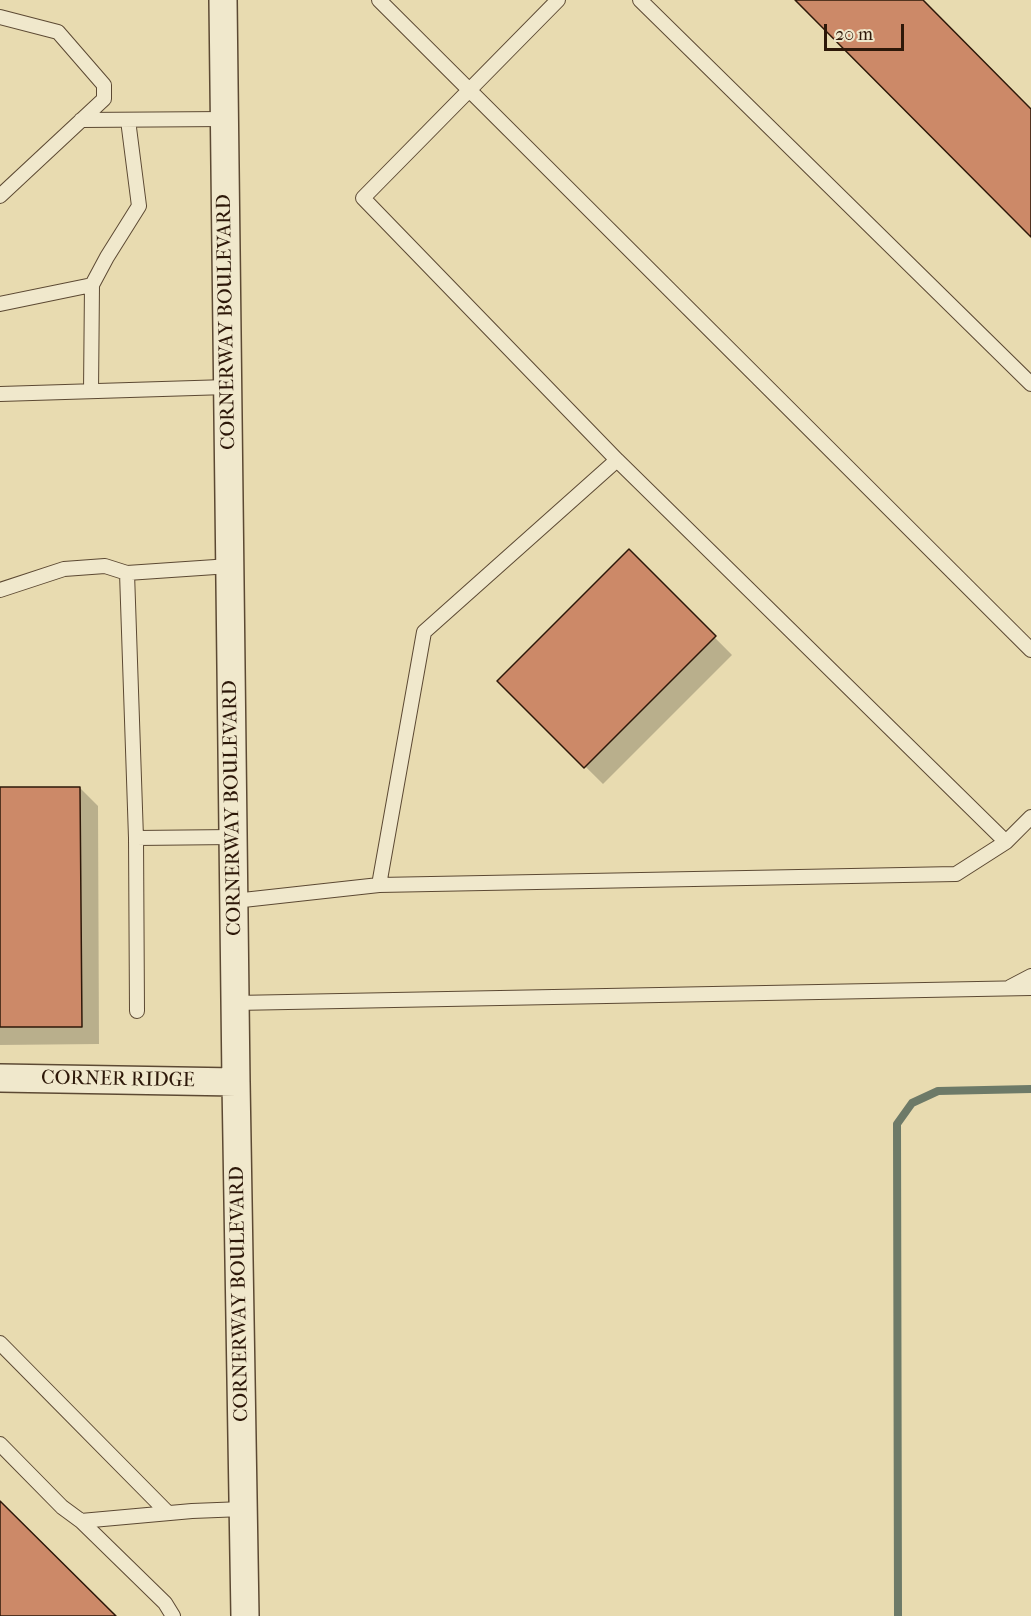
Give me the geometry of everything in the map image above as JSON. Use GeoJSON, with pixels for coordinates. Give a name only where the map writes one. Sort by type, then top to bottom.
{"type":"FeatureCollection","features":[{"type":"Feature","properties":{"kind":"street","name":"CORNERWAY BOULEVARD"},"geometry":{"type":"LineString","coordinates":[[223,0],[245,1616]]}},
{"type":"Feature","properties":{"kind":"street","name":"CORNER RIDGE"},"geometry":{"type":"LineString","coordinates":[[0,1078],[236,1082]]}},
{"type":"Feature","properties":{"kind":"lane"},"geometry":{"type":"LineString","coordinates":[[379,0],[1031,650]]}},
{"type":"Feature","properties":{"kind":"lane"},"geometry":{"type":"LineString","coordinates":[[558,0],[363,198],[617,460],[1006,842]]}},
{"type":"Feature","properties":{"kind":"lane"},"geometry":{"type":"LineString","coordinates":[[640,0],[1031,384]]}},
{"type":"Feature","properties":{"kind":"lane"},"geometry":{"type":"LineString","coordinates":[[0,17],[58,32],[104,85],[104,99],[0,196]]}},
{"type":"Feature","properties":{"kind":"lane"},"geometry":{"type":"LineString","coordinates":[[81,120],[225,119]]}},
{"type":"Feature","properties":{"kind":"lane"},"geometry":{"type":"LineString","coordinates":[[91,392],[92,285],[139,206],[128,120]]}},
{"type":"Feature","properties":{"kind":"lane"},"geometry":{"type":"LineString","coordinates":[[0,304],[92,285]]}},
{"type":"Feature","properties":{"kind":"lane"},"geometry":{"type":"LineString","coordinates":[[0,394],[227,387]]}},
{"type":"Feature","properties":{"kind":"lane"},"geometry":{"type":"LineString","coordinates":[[379,885],[424,632],[617,460]]}},
{"type":"Feature","properties":{"kind":"lane"},"geometry":{"type":"LineString","coordinates":[[0,590],[64,569],[105,566],[127,573],[230,566]]}},
{"type":"Feature","properties":{"kind":"lane"},"geometry":{"type":"LineString","coordinates":[[127,573],[136,838],[137,1011]]}},
{"type":"Feature","properties":{"kind":"lane"},"geometry":{"type":"LineString","coordinates":[[234,901],[379,885],[956,874],[1006,842],[1031,817]]}},
{"type":"Feature","properties":{"kind":"lane"},"geometry":{"type":"LineString","coordinates":[[136,838],[233,837]]}},
{"type":"Feature","properties":{"kind":"lane"},"geometry":{"type":"LineString","coordinates":[[1008,987],[1031,976]]}},
{"type":"Feature","properties":{"kind":"lane"},"geometry":{"type":"LineString","coordinates":[[235,1003],[1031,988]]}},
{"type":"Feature","properties":{"kind":"lane"},"geometry":{"type":"LineString","coordinates":[[0,1343],[168,1513]]}},
{"type":"Feature","properties":{"kind":"lane"},"geometry":{"type":"LineString","coordinates":[[0,1444],[165,1603],[173,1616]]}},
{"type":"Feature","properties":{"kind":"lane"},"geometry":{"type":"LineString","coordinates":[[81,1521],[243,1509]]}},
{"type":"Feature","properties":{"kind":"building"},"geometry":{"type":"Polygon","coordinates":[[[795,0],[923,0],[1031,109],[1031,237],[795,0]]]}},
{"type":"Feature","properties":{"kind":"building"},"geometry":{"type":"Polygon","coordinates":[[[629,549],[716,636],[584,768],[497,681],[629,549]]]}},
{"type":"Feature","properties":{"kind":"building"},"geometry":{"type":"Polygon","coordinates":[[[0,787],[80,787],[82,1027],[0,1027],[0,787]]]}},
{"type":"Feature","properties":{"kind":"building"},"geometry":{"type":"Polygon","coordinates":[[[0,1501],[116,1616],[0,1616],[0,1501]]]}},
{"type":"Feature","properties":{"kind":"waterway"},"geometry":{"type":"LineString","coordinates":[[898,1616],[897,1124],[912,1103],[938,1091],[1031,1089]]}}]}
